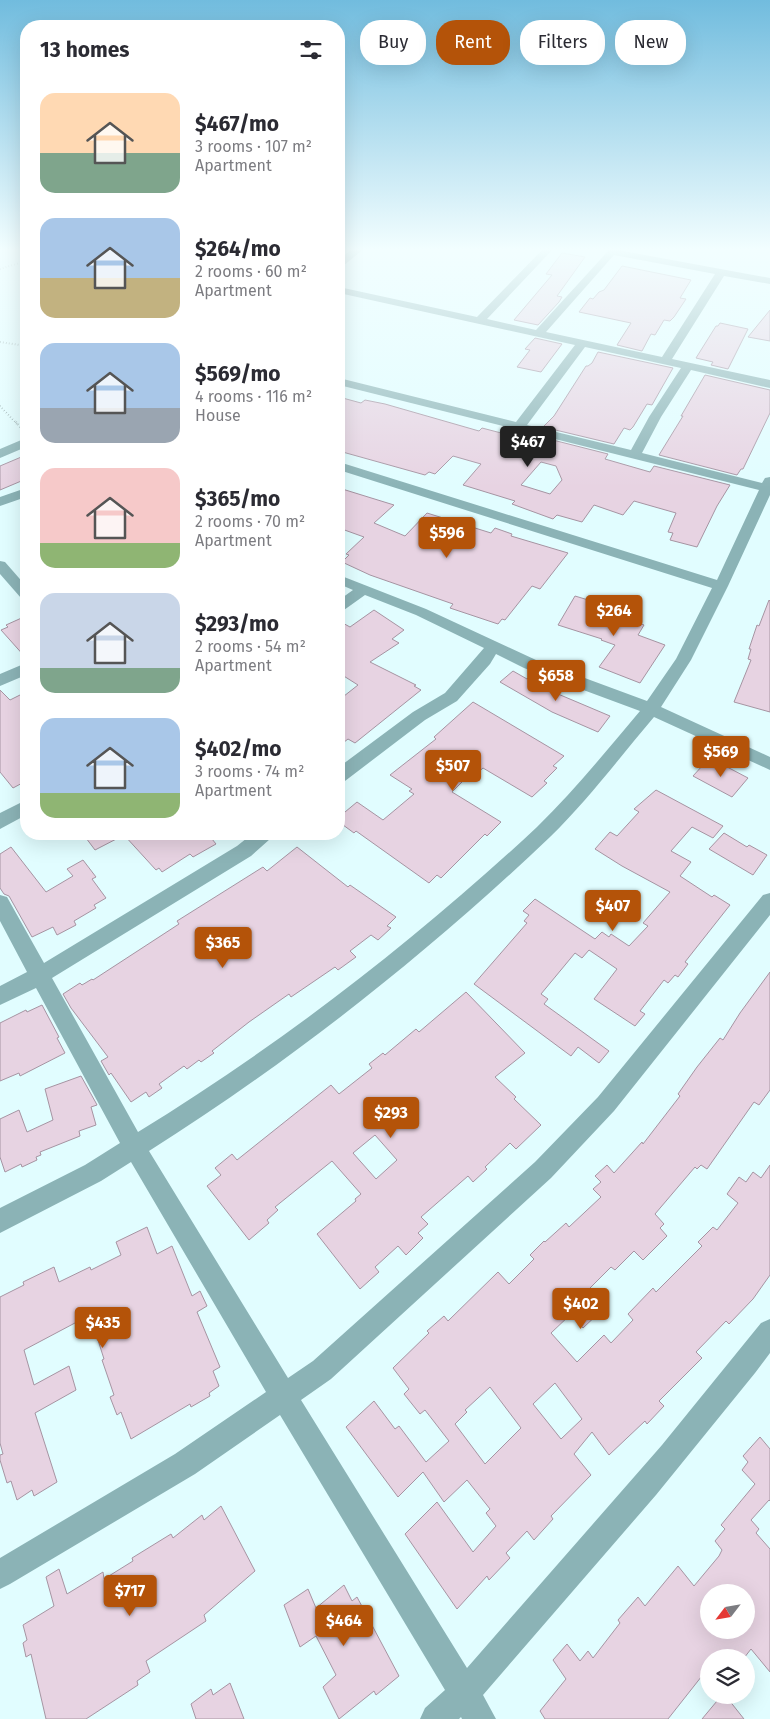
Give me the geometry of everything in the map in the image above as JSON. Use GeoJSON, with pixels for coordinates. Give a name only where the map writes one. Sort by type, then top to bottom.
{"type":"FeatureCollection","features":[{"type":"Feature","properties":{"kind":"street"},"geometry":{"type":"LineString","coordinates":[[512,328],[770,384]]}},
{"type":"Feature","properties":{"kind":"street"},"geometry":{"type":"LineString","coordinates":[[538,334],[543,328]]}},
{"type":"Feature","properties":{"kind":"street"},"geometry":{"type":"LineString","coordinates":[[666,361],[686,328]]}},
{"type":"Feature","properties":{"kind":"street"},"geometry":{"type":"LineString","coordinates":[[519,427],[582,344]]}},
{"type":"Feature","properties":{"kind":"street"},"geometry":{"type":"LineString","coordinates":[[634,456],[655,416],[688,366]]}},
{"type":"Feature","properties":{"kind":"street"},"geometry":{"type":"LineString","coordinates":[[0,1221],[56,1193],[135,1148],[210,1100],[386,971],[544,831],[587,785],[652,709],[682,660],[721,586],[768,484],[634,456],[345,384]]}},
{"type":"Feature","properties":{"kind":"street"},"geometry":{"type":"LineString","coordinates":[[0,454],[20,445]]}},
{"type":"Feature","properties":{"kind":"street"},"geometry":{"type":"LineString","coordinates":[[345,468],[721,586]]}},
{"type":"Feature","properties":{"kind":"street"},"geometry":{"type":"LineString","coordinates":[[0,502],[20,494]]}},
{"type":"Feature","properties":{"kind":"street"},"geometry":{"type":"LineString","coordinates":[[0,564],[20,588]]}},
{"type":"Feature","properties":{"kind":"street"},"geometry":{"type":"LineString","coordinates":[[345,581],[444,622],[538,668],[652,709],[770,764]]}},
{"type":"Feature","properties":{"kind":"street"},"geometry":{"type":"LineString","coordinates":[[345,603],[364,589]]}},
{"type":"Feature","properties":{"kind":"street"},"geometry":{"type":"LineString","coordinates":[[345,772],[419,716],[451,697],[484,660],[492,647]]}},
{"type":"Feature","properties":{"kind":"street"},"geometry":{"type":"LineString","coordinates":[[0,681],[20,671]]}},
{"type":"Feature","properties":{"kind":"street"},"geometry":{"type":"LineString","coordinates":[[0,822],[20,810]]}},
{"type":"Feature","properties":{"kind":"street"},"geometry":{"type":"LineString","coordinates":[[0,996],[39,976],[244,851],[257,840]]}},
{"type":"Feature","properties":{"kind":"street"},"geometry":{"type":"LineString","coordinates":[[0,1574],[185,1464],[322,1370],[542,1170],[606,1104],[770,901]]}},
{"type":"Feature","properties":{"kind":"street"},"geometry":{"type":"LineString","coordinates":[[0,904],[135,1148],[284,1397],[473,1706]]}},
{"type":"Feature","properties":{"kind":"street"},"geometry":{"type":"LineString","coordinates":[[436,1719],[473,1706],[770,1332]]}},
{"type":"Feature","properties":{"kind":"path"},"geometry":{"type":"LineString","coordinates":[[0,342],[20,345]]}},
{"type":"Feature","properties":{"kind":"path"},"geometry":{"type":"LineString","coordinates":[[0,406],[20,427]]}},
{"type":"Feature","properties":{"kind":"building"},"geometry":{"type":"Polygon","coordinates":[[[628,328],[659,328],[655,335],[651,334],[642,351],[617,345],[628,328]]]}},
{"type":"Feature","properties":{"kind":"building"},"geometry":{"type":"Polygon","coordinates":[[[715,328],[748,329],[728,369],[711,365],[713,362],[696,358],[715,328]]]}},
{"type":"Feature","properties":{"kind":"building"},"geometry":{"type":"Polygon","coordinates":[[[755,328],[770,328],[770,341],[748,337],[755,328]]]}},
{"type":"Feature","properties":{"kind":"building"},"geometry":{"type":"Polygon","coordinates":[[[535,338],[562,344],[541,372],[517,367],[530,350],[525,349],[535,338]]]}},
{"type":"Feature","properties":{"kind":"building"},"geometry":{"type":"Polygon","coordinates":[[[598,352],[673,368],[652,405],[647,404],[633,427],[630,430],[624,428],[614,444],[543,427],[554,416],[586,366],[592,363],[598,352]]]}},
{"type":"Feature","properties":{"kind":"building"},"geometry":{"type":"Polygon","coordinates":[[[705,375],[770,390],[770,413],[743,469],[737,475],[659,455],[705,375]]]}},
{"type":"Feature","properties":{"kind":"building"},"geometry":{"type":"Polygon","coordinates":[[[345,399],[361,403],[365,400],[385,404],[479,431],[482,428],[505,434],[507,432],[534,440],[537,436],[608,454],[605,459],[650,472],[654,466],[730,485],[717,506],[697,547],[670,540],[673,533],[668,532],[676,513],[634,501],[623,515],[594,505],[582,522],[557,515],[553,519],[512,504],[515,501],[463,485],[481,464],[453,456],[435,474],[429,472],[425,475],[345,453],[345,399]],[[541,462],[521,485],[550,494],[562,480],[556,466],[541,462]]]}},
{"type":"Feature","properties":{"kind":"building"},"geometry":{"type":"Polygon","coordinates":[[[20,458],[20,482],[0,490],[0,466],[20,458]]]}},
{"type":"Feature","properties":{"kind":"building"},"geometry":{"type":"Polygon","coordinates":[[[345,490],[394,505],[374,523],[405,536],[427,513],[491,533],[495,528],[512,534],[511,536],[568,553],[540,589],[532,586],[505,620],[502,619],[498,624],[450,608],[453,604],[370,575],[345,563],[345,559],[349,555],[346,554],[364,537],[345,530],[345,490]]]}},
{"type":"Feature","properties":{"kind":"building"},"geometry":{"type":"Polygon","coordinates":[[[575,596],[638,615],[634,621],[644,625],[638,635],[665,645],[640,683],[599,667],[615,645],[558,625],[575,596]]]}},
{"type":"Feature","properties":{"kind":"building"},"geometry":{"type":"Polygon","coordinates":[[[769,600],[770,712],[734,702],[751,660],[748,659],[751,649],[749,649],[757,625],[759,626],[769,600]]]}},
{"type":"Feature","properties":{"kind":"building"},"geometry":{"type":"Polygon","coordinates":[[[374,610],[404,630],[392,639],[399,643],[370,662],[416,685],[414,686],[421,690],[355,743],[348,739],[345,741],[345,695],[358,685],[345,677],[345,624],[350,627],[374,610]]]}},
{"type":"Feature","properties":{"kind":"building"},"geometry":{"type":"Polygon","coordinates":[[[20,619],[20,651],[1,630],[8,627],[6,625],[20,619]]]}},
{"type":"Feature","properties":{"kind":"building"},"geometry":{"type":"Polygon","coordinates":[[[513,671],[527,679],[529,677],[558,694],[610,716],[598,732],[552,712],[500,682],[513,671]]]}},
{"type":"Feature","properties":{"kind":"building"},"geometry":{"type":"Polygon","coordinates":[[[0,690],[10,700],[20,695],[20,784],[13,788],[0,772],[0,690]]]}},
{"type":"Feature","properties":{"kind":"building"},"geometry":{"type":"Polygon","coordinates":[[[473,702],[564,756],[553,766],[557,768],[544,781],[547,783],[532,797],[483,768],[476,774],[472,772],[452,792],[501,822],[487,836],[485,834],[441,878],[437,875],[429,883],[356,831],[354,833],[345,826],[345,812],[357,802],[383,820],[414,794],[409,791],[412,789],[390,775],[436,739],[434,737],[473,702]]]}},
{"type":"Feature","properties":{"kind":"building"},"geometry":{"type":"Polygon","coordinates":[[[712,759],[748,778],[732,797],[693,776],[703,765],[706,766],[712,759]]]}},
{"type":"Feature","properties":{"kind":"building"},"geometry":{"type":"Polygon","coordinates":[[[656,790],[723,826],[713,838],[692,827],[671,851],[691,862],[680,876],[712,897],[714,895],[730,905],[685,962],[688,964],[678,977],[675,975],[668,983],[664,980],[640,1011],[645,1014],[635,1026],[594,999],[617,969],[589,950],[582,958],[575,953],[541,994],[548,999],[544,1004],[609,1051],[599,1063],[578,1047],[571,1056],[474,984],[527,923],[524,921],[529,915],[523,911],[535,899],[595,939],[602,932],[609,937],[611,934],[629,946],[648,926],[643,923],[670,892],[595,849],[610,832],[617,836],[639,812],[634,809],[656,790]]]}},
{"type":"Feature","properties":{"kind":"building"},"geometry":{"type":"Polygon","coordinates":[[[724,833],[747,847],[749,845],[767,855],[753,875],[709,849],[724,833]]]}},
{"type":"Feature","properties":{"kind":"building"},"geometry":{"type":"Polygon","coordinates":[[[88,840],[114,840],[95,850],[88,840]]]}},
{"type":"Feature","properties":{"kind":"building"},"geometry":{"type":"Polygon","coordinates":[[[129,840],[213,840],[216,844],[193,857],[190,854],[162,872],[159,868],[156,870],[129,840]]]}},
{"type":"Feature","properties":{"kind":"building"},"geometry":{"type":"Polygon","coordinates":[[[11,847],[46,892],[73,876],[67,869],[83,860],[96,877],[92,879],[106,898],[94,905],[96,908],[74,921],[76,925],[57,935],[53,927],[32,937],[9,896],[4,894],[0,888],[0,854],[11,847]]]}},
{"type":"Feature","properties":{"kind":"building"},"geometry":{"type":"Polygon","coordinates":[[[297,847],[348,887],[350,885],[396,917],[387,926],[391,928],[378,940],[371,935],[350,951],[356,957],[338,970],[335,967],[291,997],[289,994],[249,1022],[201,1062],[199,1060],[187,1069],[184,1066],[159,1084],[162,1088],[149,1097],[146,1092],[131,1102],[111,1073],[109,1075],[101,1061],[108,1057],[71,1008],[63,994],[80,983],[82,985],[93,980],[179,924],[177,921],[263,867],[267,871],[297,847]]]}},
{"type":"Feature","properties":{"kind":"building"},"geometry":{"type":"Polygon","coordinates":[[[770,972],[770,1090],[759,1105],[754,1102],[707,1169],[701,1165],[697,1169],[695,1167],[655,1214],[664,1224],[660,1228],[667,1236],[643,1260],[634,1251],[615,1270],[611,1267],[585,1293],[601,1311],[583,1328],[571,1314],[551,1333],[577,1362],[604,1335],[611,1343],[633,1320],[628,1314],[653,1288],[656,1292],[702,1246],[698,1242],[713,1227],[717,1230],[738,1203],[727,1194],[739,1177],[746,1182],[753,1172],[761,1178],[770,1165],[770,1275],[753,1299],[729,1324],[726,1321],[696,1352],[702,1358],[659,1401],[664,1406],[647,1424],[645,1421],[609,1455],[592,1432],[574,1454],[591,1475],[551,1516],[553,1519],[534,1540],[527,1531],[506,1553],[510,1558],[489,1580],[487,1576],[457,1609],[405,1534],[437,1502],[473,1552],[496,1526],[486,1513],[490,1509],[467,1480],[444,1502],[423,1472],[398,1497],[346,1427],[374,1401],[395,1429],[399,1426],[426,1462],[449,1441],[425,1410],[420,1414],[404,1394],[409,1389],[393,1368],[429,1333],[427,1331],[444,1316],[448,1321],[498,1272],[509,1284],[534,1259],[530,1255],[544,1241],[566,1223],[569,1227],[601,1197],[593,1189],[601,1182],[595,1176],[607,1165],[614,1173],[642,1142],[643,1144],[680,1096],[678,1094],[697,1067],[720,1038],[723,1040],[770,972]],[[555,1383],[533,1404],[561,1439],[582,1419],[555,1383]],[[490,1387],[465,1410],[467,1412],[455,1424],[485,1464],[521,1428],[490,1387]]]}},
{"type":"Feature","properties":{"kind":"building"},"geometry":{"type":"Polygon","coordinates":[[[466,992],[525,1053],[495,1077],[516,1097],[514,1099],[541,1125],[516,1149],[510,1143],[485,1167],[487,1169],[473,1182],[468,1176],[421,1217],[428,1224],[418,1233],[423,1238],[406,1255],[398,1246],[375,1267],[379,1272],[360,1289],[317,1234],[356,1201],[355,1199],[361,1194],[332,1161],[275,1207],[278,1210],[267,1220],[269,1223],[249,1240],[207,1186],[221,1175],[215,1168],[232,1154],[237,1160],[331,1085],[339,1094],[372,1068],[369,1064],[383,1053],[385,1055],[416,1029],[419,1032],[466,992]],[[375,1135],[353,1153],[376,1179],[397,1160],[375,1135]]]}},
{"type":"Feature","properties":{"kind":"building"},"geometry":{"type":"Polygon","coordinates":[[[42,1005],[59,1037],[57,1038],[65,1053],[20,1076],[19,1073],[0,1081],[0,1023],[26,1010],[27,1012],[42,1005]]]}},
{"type":"Feature","properties":{"kind":"building"},"geometry":{"type":"Polygon","coordinates":[[[81,1076],[97,1105],[91,1107],[96,1125],[79,1131],[80,1136],[40,1152],[41,1155],[36,1157],[37,1160],[22,1167],[21,1164],[5,1172],[0,1157],[0,1119],[19,1110],[27,1132],[53,1120],[45,1089],[81,1076]]]}},
{"type":"Feature","properties":{"kind":"building"},"geometry":{"type":"Polygon","coordinates":[[[147,1227],[157,1254],[172,1246],[192,1296],[200,1291],[207,1306],[197,1312],[220,1367],[213,1371],[219,1386],[209,1393],[210,1396],[191,1407],[190,1404],[131,1439],[121,1412],[117,1415],[110,1397],[114,1395],[90,1315],[24,1350],[34,1385],[69,1366],[76,1390],[35,1413],[57,1482],[34,1496],[32,1490],[17,1500],[11,1481],[7,1483],[0,1460],[0,1455],[3,1454],[0,1443],[0,1297],[24,1285],[23,1282],[54,1267],[59,1282],[90,1267],[91,1270],[121,1255],[116,1242],[147,1227]]]}},
{"type":"Feature","properties":{"kind":"building"},"geometry":{"type":"Polygon","coordinates":[[[760,1437],[770,1449],[770,1501],[751,1520],[759,1529],[756,1533],[770,1549],[770,1672],[755,1654],[755,1649],[700,1649],[700,1678],[668,1719],[545,1719],[540,1711],[566,1679],[553,1660],[567,1644],[580,1661],[588,1651],[593,1658],[620,1623],[618,1620],[638,1597],[645,1606],[678,1566],[694,1586],[719,1556],[722,1550],[715,1541],[725,1529],[721,1525],[755,1484],[742,1470],[748,1462],[743,1456],[760,1437]]]}},
{"type":"Feature","properties":{"kind":"building"},"geometry":{"type":"Polygon","coordinates":[[[221,1506],[255,1571],[204,1615],[206,1621],[146,1661],[150,1672],[137,1681],[138,1685],[86,1719],[46,1719],[31,1654],[26,1657],[23,1643],[27,1640],[23,1625],[54,1606],[46,1577],[59,1569],[67,1594],[103,1572],[104,1579],[133,1561],[132,1558],[171,1534],[173,1538],[202,1515],[204,1520],[221,1506]]]}},
{"type":"Feature","properties":{"kind":"building"},"geometry":{"type":"Polygon","coordinates":[[[344,1585],[352,1601],[357,1597],[399,1676],[376,1695],[374,1691],[339,1719],[323,1687],[336,1675],[316,1636],[300,1647],[284,1605],[308,1589],[316,1608],[344,1585]]]}},
{"type":"Feature","properties":{"kind":"building"},"geometry":{"type":"Polygon","coordinates":[[[230,1683],[244,1719],[196,1719],[191,1704],[211,1689],[213,1695],[230,1683]]]}},
{"type":"Feature","properties":{"kind":"building"},"geometry":{"type":"Polygon","coordinates":[[[714,1704],[732,1704],[744,1719],[702,1719],[714,1704]]]}}]}
